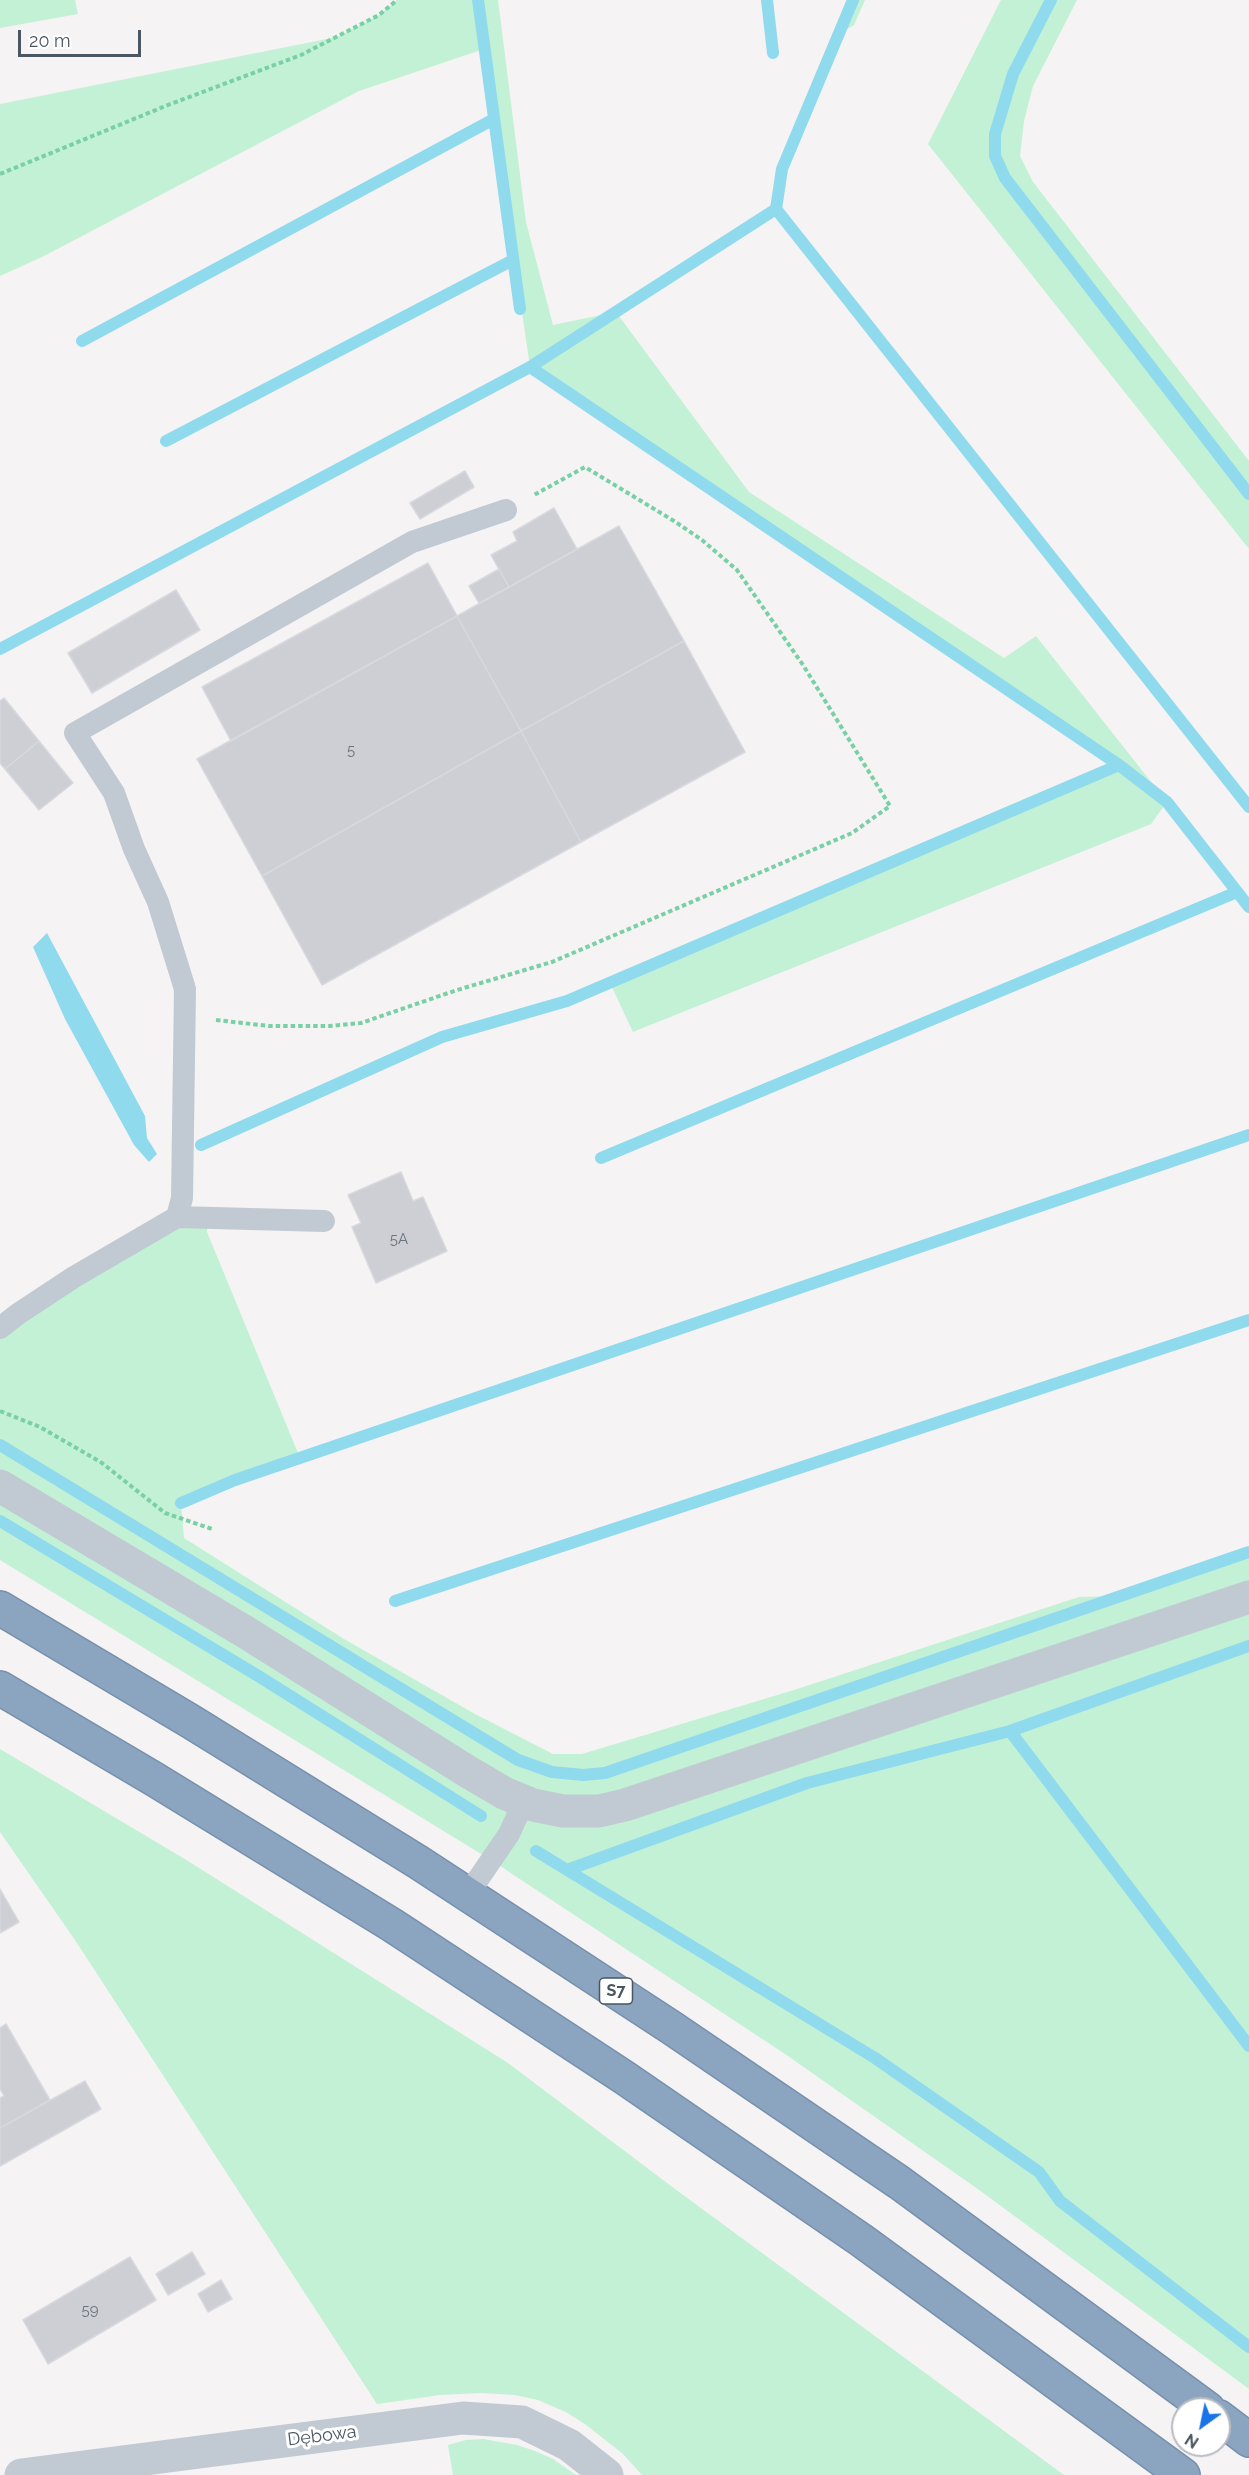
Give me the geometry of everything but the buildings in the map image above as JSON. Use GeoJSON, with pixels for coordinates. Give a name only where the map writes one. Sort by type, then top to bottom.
{"type":"FeatureCollection","features":[{"type":"Feature","properties":{"kind":"highway","name":"S7"},"geometry":{"type":"LineString","coordinates":[[0,1608],[190,1721],[468,1894],[672,2028],[900,2183],[1192,2397]]}},
{"type":"Feature","properties":{"kind":"highway"},"geometry":{"type":"LineString","coordinates":[[0,1688],[372,1912],[625,2078],[861,2240],[1183,2475]]}},
{"type":"Feature","properties":{"kind":"highway"},"geometry":{"type":"LineString","coordinates":[[1231,2426],[1249,2440]]}},
{"type":"Feature","properties":{"kind":"street"},"geometry":{"type":"LineString","coordinates":[[0,1486],[247,1633],[504,1793],[524,1801],[563,1811],[599,1811],[626,1805],[1249,1597]]}},
{"type":"Feature","properties":{"kind":"street","name":"Dębowa"},"geometry":{"type":"LineString","coordinates":[[24,2475],[463,2418],[522,2422],[569,2445],[607,2475]]}},
{"type":"Feature","properties":{"kind":"lane"},"geometry":{"type":"LineString","coordinates":[[177,1217],[182,1198],[185,989],[158,902],[134,849],[114,792],[75,733],[412,542],[506,510]]}},
{"type":"Feature","properties":{"kind":"lane"},"geometry":{"type":"LineString","coordinates":[[4,1318],[177,1217],[324,1221]]}},
{"type":"Feature","properties":{"kind":"lane"},"geometry":{"type":"LineString","coordinates":[[468,1894],[509,1834],[524,1801]]}},
{"type":"Feature","properties":{"kind":"path"},"geometry":{"type":"LineString","coordinates":[[0,174],[168,105],[301,55],[379,15],[397,0]]}},
{"type":"Feature","properties":{"kind":"path"},"geometry":{"type":"LineString","coordinates":[[185,1017],[269,1026],[330,1026],[361,1023],[457,990],[562,958],[852,833],[890,806],[803,665],[737,570],[702,540],[585,467],[506,510]]}},
{"type":"Feature","properties":{"kind":"path"},"geometry":{"type":"LineString","coordinates":[[0,1411],[40,1427],[102,1463],[165,1513],[212,1529]]}},
{"type":"Feature","properties":{"kind":"green space"},"geometry":{"type":"Polygon","coordinates":[[[0,0],[75,0],[78,14],[0,28],[0,0]]]}},
{"type":"Feature","properties":{"kind":"green space"},"geometry":{"type":"Polygon","coordinates":[[[397,0],[498,0],[526,222],[553,325],[616,312],[749,492],[1004,658],[1036,636],[1167,802],[1151,824],[633,1032],[610,983],[1119,765],[530,367],[484,49],[359,91],[42,257],[0,276],[0,104],[337,37],[379,15],[397,0]]]}},
{"type":"Feature","properties":{"kind":"green space"},"geometry":{"type":"Polygon","coordinates":[[[853,0],[865,0],[854,25],[839,34],[853,0]]]}},
{"type":"Feature","properties":{"kind":"green space"},"geometry":{"type":"Polygon","coordinates":[[[1001,0],[1077,0],[1033,86],[1024,121],[1020,156],[1033,182],[1249,461],[1249,549],[928,144],[1001,0]]]}},
{"type":"Feature","properties":{"kind":"green space"},"geometry":{"type":"Polygon","coordinates":[[[176,1217],[207,1218],[207,1232],[300,1458],[235,1480],[181,1503],[184,1538],[344,1639],[475,1714],[553,1754],[582,1754],[794,1690],[1079,1597],[1119,1596],[1249,1552],[1249,2389],[982,2192],[785,2054],[491,1860],[0,1560],[0,1328],[176,1217]]]}},
{"type":"Feature","properties":{"kind":"green space"},"geometry":{"type":"Polygon","coordinates":[[[0,1749],[188,1861],[508,2063],[675,2189],[1064,2475],[642,2475],[623,2454],[585,2424],[566,2412],[538,2400],[515,2395],[481,2393],[440,2395],[377,2404],[75,1940],[0,1832],[0,1749]]]}},
{"type":"Feature","properties":{"kind":"green space"},"geometry":{"type":"Polygon","coordinates":[[[483,2439],[535,2451],[553,2459],[576,2475],[453,2475],[448,2445],[466,2440],[483,2439]]]}},
{"type":"Feature","properties":{"kind":"water"},"geometry":{"type":"Polygon","coordinates":[[[47,933],[145,1116],[147,1138],[157,1154],[149,1162],[134,1145],[65,1019],[33,947],[47,933]]]}},
{"type":"Feature","properties":{"kind":"waterway"},"geometry":{"type":"LineString","coordinates":[[478,0],[520,309]]}},
{"type":"Feature","properties":{"kind":"waterway"},"geometry":{"type":"LineString","coordinates":[[767,0],[773,53]]}},
{"type":"Feature","properties":{"kind":"waterway"},"geometry":{"type":"LineString","coordinates":[[776,209],[782,169],[853,0]]}},
{"type":"Feature","properties":{"kind":"waterway"},"geometry":{"type":"LineString","coordinates":[[1051,0],[1013,74],[995,134],[995,156],[1005,178],[1249,494]]}},
{"type":"Feature","properties":{"kind":"waterway"},"geometry":{"type":"LineString","coordinates":[[82,341],[494,119]]}},
{"type":"Feature","properties":{"kind":"waterway"},"geometry":{"type":"LineString","coordinates":[[0,649],[530,367],[776,209],[1249,807]]}},
{"type":"Feature","properties":{"kind":"waterway"},"geometry":{"type":"LineString","coordinates":[[166,441],[513,260]]}},
{"type":"Feature","properties":{"kind":"waterway"},"geometry":{"type":"LineString","coordinates":[[530,367],[1119,765],[1167,802],[1249,907]]}},
{"type":"Feature","properties":{"kind":"waterway"},"geometry":{"type":"LineString","coordinates":[[201,1145],[442,1037],[567,1001],[1119,765]]}},
{"type":"Feature","properties":{"kind":"waterway"},"geometry":{"type":"LineString","coordinates":[[601,1158],[1237,892]]}},
{"type":"Feature","properties":{"kind":"waterway"},"geometry":{"type":"LineString","coordinates":[[181,1503],[235,1480],[1249,1135]]}},
{"type":"Feature","properties":{"kind":"waterway"},"geometry":{"type":"LineString","coordinates":[[395,1601],[1249,1320]]}},
{"type":"Feature","properties":{"kind":"waterway"},"geometry":{"type":"LineString","coordinates":[[0,1445],[518,1760],[552,1772],[583,1775],[605,1773],[1249,1552]]}},
{"type":"Feature","properties":{"kind":"waterway"},"geometry":{"type":"LineString","coordinates":[[0,1521],[260,1677],[481,1816]]}},
{"type":"Feature","properties":{"kind":"waterway"},"geometry":{"type":"LineString","coordinates":[[567,1870],[807,1783],[1010,1731],[1249,1646]]}},
{"type":"Feature","properties":{"kind":"waterway"},"geometry":{"type":"LineString","coordinates":[[1010,1731],[1249,2046]]}},
{"type":"Feature","properties":{"kind":"waterway"},"geometry":{"type":"LineString","coordinates":[[536,1851],[875,2058],[1039,2172],[1060,2201],[1249,2347]]}}]}
